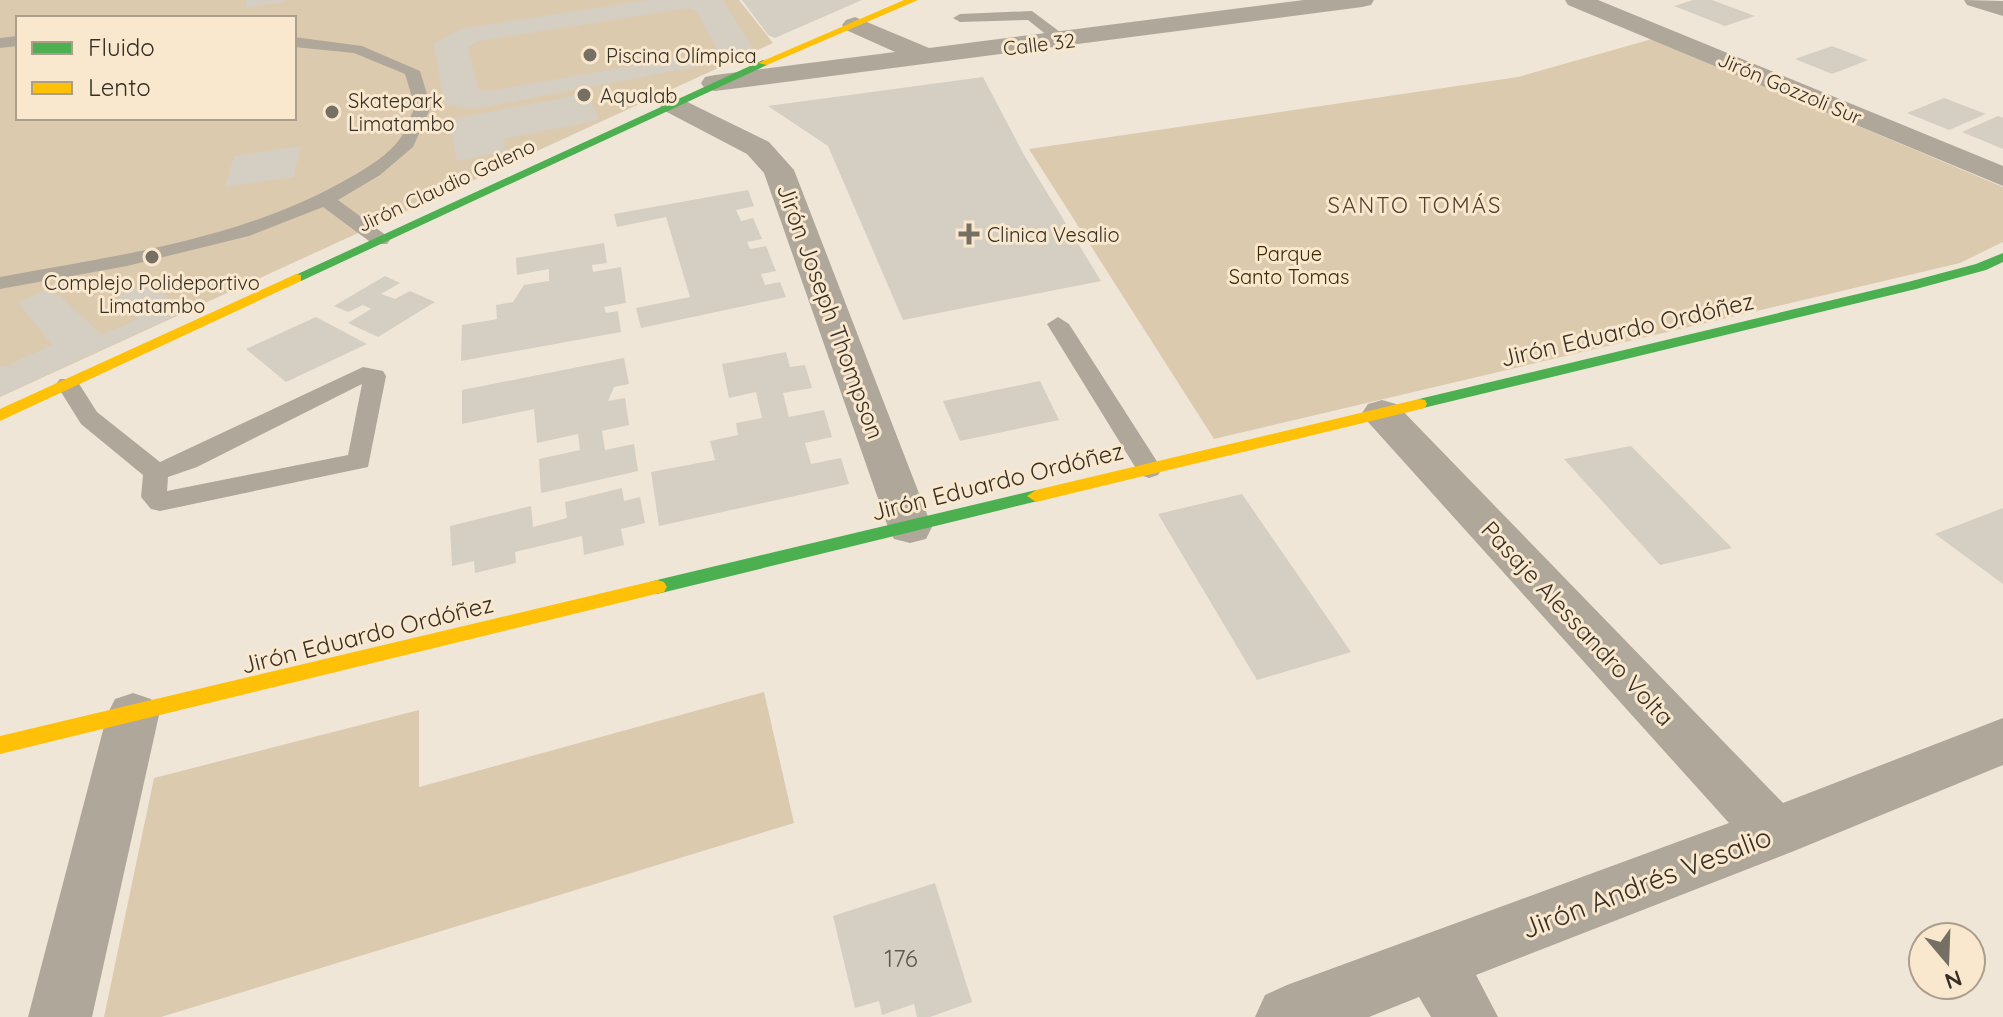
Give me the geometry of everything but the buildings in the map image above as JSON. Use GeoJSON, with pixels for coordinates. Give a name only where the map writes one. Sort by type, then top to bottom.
{"type":"FeatureCollection","features":[{"type":"Feature","properties":{"kind":"street","name":"Jirón Claudio Galeno"},"geometry":{"type":"LineString","coordinates":[[0,416],[715,83],[913,0]]}},
{"type":"Feature","properties":{"kind":"street","name":"Calle 32"},"geometry":{"type":"LineString","coordinates":[[715,83],[931,58],[1362,0]]}},
{"type":"Feature","properties":{"kind":"street","name":"Jirón Gozzoli Sur"},"geometry":{"type":"LineString","coordinates":[[1577,0],[2003,177]]}},
{"type":"Feature","properties":{"kind":"street"},"geometry":{"type":"LineString","coordinates":[[1976,0],[2003,9]]}},
{"type":"Feature","properties":{"kind":"street"},"geometry":{"type":"LineString","coordinates":[[855,25],[931,58]]}},
{"type":"Feature","properties":{"kind":"street","name":"Jirón Joseph Thompson"},"geometry":{"type":"LineString","coordinates":[[673,104],[758,148],[779,170],[910,527]]}},
{"type":"Feature","properties":{"kind":"street","name":"Jirón Eduardo Ordóñez"},"geometry":{"type":"LineString","coordinates":[[0,745],[1911,286],[1981,267],[2003,257]]}},
{"type":"Feature","properties":{"kind":"street","name":"Pasaje Alessandro Volta"},"geometry":{"type":"LineString","coordinates":[[1382,413],[1774,833]]}},
{"type":"Feature","properties":{"kind":"street"},"geometry":{"type":"LineString","coordinates":[[60,1017],[133,715]]}},
{"type":"Feature","properties":{"kind":"street","name":"Jirón Andrés Vesalio"},"geometry":{"type":"LineString","coordinates":[[1287,1017],[1774,833],[2003,741]]}},
{"type":"Feature","properties":{"kind":"street"},"geometry":{"type":"LineString","coordinates":[[1433,962],[1466,1017]]}},
{"type":"Feature","properties":{"kind":"lane"},"geometry":{"type":"LineString","coordinates":[[960,18],[1032,15],[1063,41]]}},
{"type":"Feature","properties":{"kind":"lane"},"geometry":{"type":"LineString","coordinates":[[0,283],[127,260],[242,232],[325,200],[374,171],[407,143],[423,107],[412,71],[357,49],[296,42]]}},
{"type":"Feature","properties":{"kind":"lane"},"geometry":{"type":"LineString","coordinates":[[325,200],[380,240]]}},
{"type":"Feature","properties":{"kind":"lane"},"geometry":{"type":"LineString","coordinates":[[1058,324],[1149,469]]}},
{"type":"Feature","properties":{"kind":"lane"},"geometry":{"type":"LineString","coordinates":[[363,374],[375,376],[362,457],[355,462],[160,502],[154,497],[156,472],[188,461],[363,374]]}},
{"type":"Feature","properties":{"kind":"lane"},"geometry":{"type":"LineString","coordinates":[[68,384],[89,418],[156,472]]}},
{"type":"Feature","properties":{"kind":"green space","name":"Complejo Polideportivo Limatambo"},"geometry":{"type":"Polygon","coordinates":[[[0,0],[739,0],[773,43],[0,397],[0,0]]]}},
{"type":"Feature","properties":{"kind":"green space","name":"Parque Santo Tomas"},"geometry":{"type":"Polygon","coordinates":[[[1652,39],[2003,187],[2003,242],[1960,263],[1214,439],[1029,149],[1518,77],[1652,39]]]}},
{"type":"Feature","properties":{"kind":"green space"},"geometry":{"type":"Polygon","coordinates":[[[764,692],[794,823],[161,1017],[104,1017],[154,778],[419,710],[419,787],[764,692]]]}},
{"type":"Feature","properties":{"kind":"traffic: fast"},"geometry":{"type":"LineString","coordinates":[[296,278],[763,63]]}},
{"type":"Feature","properties":{"kind":"traffic: fast"},"geometry":{"type":"LineString","coordinates":[[1419,404],[1911,286],[1981,267],[2003,257]]}},
{"type":"Feature","properties":{"kind":"traffic: fast"},"geometry":{"type":"LineString","coordinates":[[657,587],[1036,496]]}},
{"type":"Feature","properties":{"kind":"traffic: slow"},"geometry":{"type":"LineString","coordinates":[[763,63],[913,0]]}},
{"type":"Feature","properties":{"kind":"traffic: slow"},"geometry":{"type":"LineString","coordinates":[[0,416],[296,278]]}},
{"type":"Feature","properties":{"kind":"traffic: slow"},"geometry":{"type":"LineString","coordinates":[[1036,496],[1419,404]]}},
{"type":"Feature","properties":{"kind":"traffic: slow"},"geometry":{"type":"LineString","coordinates":[[0,745],[657,587]]}},
{"type":"Feature","properties":{"kind":"place","name":"Piscina Olímpica"},"geometry":{"type":"Point","coordinates":[590,55]}},
{"type":"Feature","properties":{"kind":"place","name":"Aqualab"},"geometry":{"type":"Point","coordinates":[584,95]}},
{"type":"Feature","properties":{"kind":"place","name":"Skatepark Limatambo"},"geometry":{"type":"Point","coordinates":[332,112]}},
{"type":"Feature","properties":{"kind":"place","name":"Clinica Vesalio"},"geometry":{"type":"Point","coordinates":[969,234]}},
{"type":"Feature","properties":{"kind":"place","name":"Complejo Polideportivo Limatambo"},"geometry":{"type":"Point","coordinates":[152,257]}},
{"type":"Feature","properties":{"kind":"district","name":"SANTO TOMÁS"},"geometry":{"type":"Point","coordinates":[1415,205]}}]}
